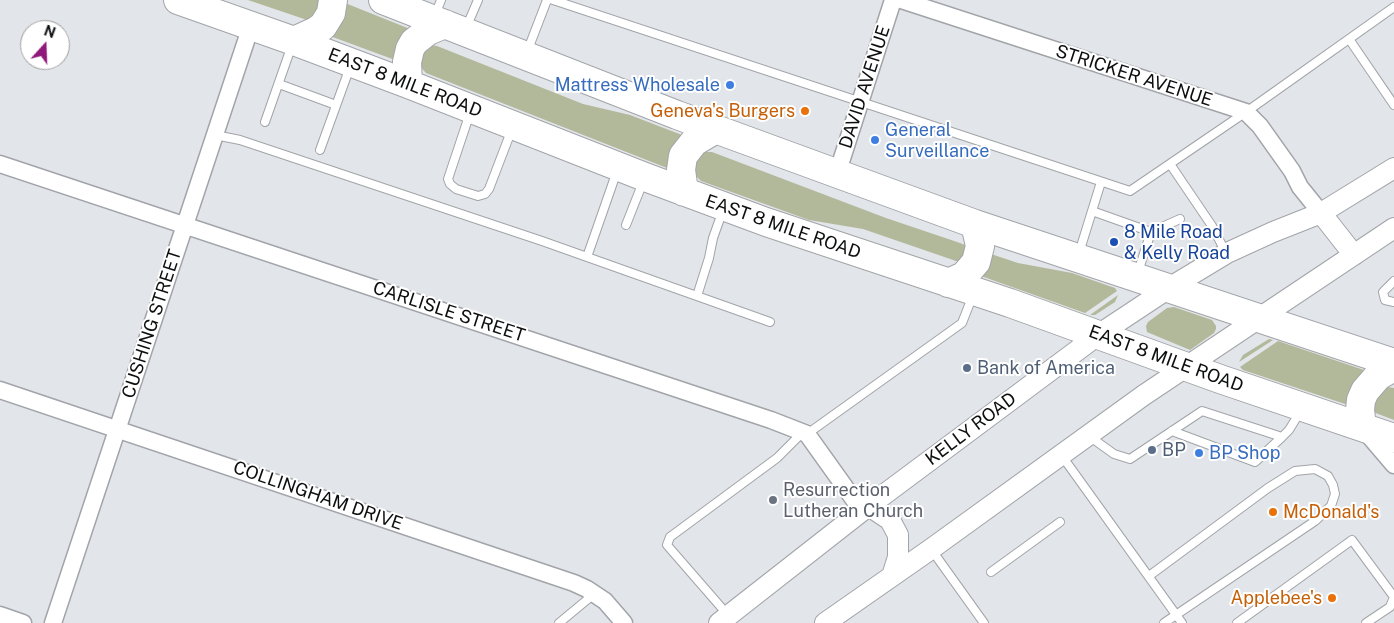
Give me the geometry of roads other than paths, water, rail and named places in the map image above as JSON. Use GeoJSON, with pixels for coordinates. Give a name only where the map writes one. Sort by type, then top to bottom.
{"type":"FeatureCollection","features":[{"type":"Feature","properties":{"kind":"highway","name":"EAST 8 MILE ROAD"},"geometry":{"type":"LineString","coordinates":[[178,0],[408,84],[645,178],[724,207],[948,282],[1394,438]]}},
{"type":"Feature","properties":{"kind":"highway"},"geometry":{"type":"LineString","coordinates":[[294,41],[323,26],[331,13],[333,0]]}},
{"type":"Feature","properties":{"kind":"highway"},"geometry":{"type":"LineString","coordinates":[[383,0],[446,19],[525,56],[716,130],[975,224],[1394,363]]}},
{"type":"Feature","properties":{"kind":"highway"},"geometry":{"type":"LineString","coordinates":[[408,84],[407,62],[414,42],[446,19]]}},
{"type":"Feature","properties":{"kind":"highway"},"geometry":{"type":"LineString","coordinates":[[684,192],[681,170],[683,156],[694,142],[716,130]]}},
{"type":"Feature","properties":{"kind":"highway"},"geometry":{"type":"LineString","coordinates":[[948,282],[964,276],[976,262],[980,246],[975,224]]}},
{"type":"Feature","properties":{"kind":"highway"},"geometry":{"type":"LineString","coordinates":[[1362,427],[1360,410],[1361,400],[1365,391],[1378,376],[1394,367]]}},
{"type":"Feature","properties":{"kind":"street","name":"DAVID AVENUE"},"geometry":{"type":"LineString","coordinates":[[836,174],[893,0]]}},
{"type":"Feature","properties":{"kind":"street","name":"STRICKER AVENUE"},"geometry":{"type":"LineString","coordinates":[[901,0],[1246,112],[1260,126],[1292,171],[1300,187],[1321,214]]}},
{"type":"Feature","properties":{"kind":"street","name":"CUSHING STREET"},"geometry":{"type":"LineString","coordinates":[[53,623],[251,26]]}},
{"type":"Feature","properties":{"kind":"street","name":"CARLISLE STREET"},"geometry":{"type":"LineString","coordinates":[[0,164],[185,224],[805,433]]}},
{"type":"Feature","properties":{"kind":"street","name":"KELLY ROAD"},"geometry":{"type":"LineString","coordinates":[[724,620],[865,508],[1098,335],[1169,288],[1227,253],[1273,232],[1321,214],[1394,168]]}},
{"type":"Feature","properties":{"kind":"street"},"geometry":{"type":"LineString","coordinates":[[1321,214],[1354,255]]}},
{"type":"Feature","properties":{"kind":"street"},"geometry":{"type":"LineString","coordinates":[[825,623],[1088,435],[1258,318],[1394,228]]}},
{"type":"Feature","properties":{"kind":"street","name":"COLLINGHAM DRIVE"},"geometry":{"type":"LineString","coordinates":[[0,390],[564,580],[588,589],[605,601],[624,623]]}},
{"type":"Feature","properties":{"kind":"street"},"geometry":{"type":"LineString","coordinates":[[1362,427],[1394,465]]}},
{"type":"Feature","properties":{"kind":"street"},"geometry":{"type":"LineString","coordinates":[[805,433],[865,508],[890,520],[898,536],[898,557],[892,576]]}},
{"type":"Feature","properties":{"kind":"street"},"geometry":{"type":"LineString","coordinates":[[0,615],[23,623]]}},
{"type":"Feature","properties":{"kind":"lane"},"geometry":{"type":"LineString","coordinates":[[446,19],[478,0]]}},
{"type":"Feature","properties":{"kind":"lane"},"geometry":{"type":"LineString","coordinates":[[525,56],[547,0]]}},
{"type":"Feature","properties":{"kind":"lane"},"geometry":{"type":"LineString","coordinates":[[553,0],[1130,191],[1246,112],[1394,7]]}},
{"type":"Feature","properties":{"kind":"lane"},"geometry":{"type":"LineString","coordinates":[[1348,39],[1394,105]]}},
{"type":"Feature","properties":{"kind":"lane"},"geometry":{"type":"LineString","coordinates":[[266,122],[294,41]]}},
{"type":"Feature","properties":{"kind":"lane"},"geometry":{"type":"LineString","coordinates":[[320,150],[352,63]]}},
{"type":"Feature","properties":{"kind":"lane"},"geometry":{"type":"LineString","coordinates":[[279,84],[336,105]]}},
{"type":"Feature","properties":{"kind":"lane"},"geometry":{"type":"LineString","coordinates":[[472,109],[461,136],[448,179],[450,184],[456,189],[478,196],[485,194],[489,189],[514,125]]}},
{"type":"Feature","properties":{"kind":"lane"},"geometry":{"type":"LineString","coordinates":[[214,135],[240,140],[587,257],[770,322]]}},
{"type":"Feature","properties":{"kind":"lane"},"geometry":{"type":"LineString","coordinates":[[1170,164],[1212,226],[1227,253]]}},
{"type":"Feature","properties":{"kind":"lane"},"geometry":{"type":"LineString","coordinates":[[587,257],[618,167]]}},
{"type":"Feature","properties":{"kind":"lane"},"geometry":{"type":"LineString","coordinates":[[626,225],[645,178]]}},
{"type":"Feature","properties":{"kind":"lane"},"geometry":{"type":"LineString","coordinates":[[1078,257],[1101,182]]}},
{"type":"Feature","properties":{"kind":"lane"},"geometry":{"type":"LineString","coordinates":[[697,296],[713,238],[724,207]]}},
{"type":"Feature","properties":{"kind":"lane"},"geometry":{"type":"LineString","coordinates":[[1092,211],[1151,232],[1180,219]]}},
{"type":"Feature","properties":{"kind":"lane"},"geometry":{"type":"LineString","coordinates":[[1136,276],[1151,232]]}},
{"type":"Feature","properties":{"kind":"lane"},"geometry":{"type":"LineString","coordinates":[[1394,282],[1383,292],[1386,300],[1394,302]]}},
{"type":"Feature","properties":{"kind":"lane"},"geometry":{"type":"LineString","coordinates":[[724,620],[667,545],[670,537],[777,458],[805,433],[962,323],[975,292]]}},
{"type":"Feature","properties":{"kind":"lane"},"geometry":{"type":"LineString","coordinates":[[1172,431],[1205,441],[1255,462],[1289,430],[1303,407]]}},
{"type":"Feature","properties":{"kind":"lane"},"geometry":{"type":"LineString","coordinates":[[1088,435],[1114,454],[1130,459],[1202,411],[1282,436]]}},
{"type":"Feature","properties":{"kind":"lane"},"geometry":{"type":"LineString","coordinates":[[1212,424],[1217,416]]}},
{"type":"Feature","properties":{"kind":"lane"},"geometry":{"type":"LineString","coordinates":[[1229,429],[1232,421]]}},
{"type":"Feature","properties":{"kind":"lane"},"geometry":{"type":"LineString","coordinates":[[1245,435],[1249,426]]}},
{"type":"Feature","properties":{"kind":"lane"},"geometry":{"type":"LineString","coordinates":[[1061,454],[1182,623]]}},
{"type":"Feature","properties":{"kind":"lane"},"geometry":{"type":"LineString","coordinates":[[1149,576],[1295,471],[1315,469],[1328,476],[1333,485],[1335,494],[1331,506],[1315,521],[1164,623]]}},
{"type":"Feature","properties":{"kind":"lane"},"geometry":{"type":"LineString","coordinates":[[991,572],[1060,522]]}},
{"type":"Feature","properties":{"kind":"lane"},"geometry":{"type":"LineString","coordinates":[[1236,623],[1352,540],[1394,597],[1390,607],[1366,623]]}},
{"type":"Feature","properties":{"kind":"lane"},"geometry":{"type":"LineString","coordinates":[[931,549],[984,623]]}},
{"type":"Feature","properties":{"kind":"lane"},"geometry":{"type":"LineString","coordinates":[[559,623],[594,594]]}},
{"type":"Feature","properties":{"kind":"place","name":"Mattress Wholesale"},"geometry":{"type":"Point","coordinates":[730,85]}},
{"type":"Feature","properties":{"kind":"place","name":"Geneva's Burgers"},"geometry":{"type":"Point","coordinates":[805,111]}},
{"type":"Feature","properties":{"kind":"place","name":"General Surveillance"},"geometry":{"type":"Point","coordinates":[875,140]}},
{"type":"Feature","properties":{"kind":"place","name":"8 Mile Road & Kelly Road"},"geometry":{"type":"Point","coordinates":[1114,242]}},
{"type":"Feature","properties":{"kind":"place","name":"Bank of America"},"geometry":{"type":"Point","coordinates":[967,368]}},
{"type":"Feature","properties":{"kind":"place","name":"BP"},"geometry":{"type":"Point","coordinates":[1152,450]}},
{"type":"Feature","properties":{"kind":"place","name":"BP Shop"},"geometry":{"type":"Point","coordinates":[1199,453]}},
{"type":"Feature","properties":{"kind":"place","name":"Resurrection Lutheran Church"},"geometry":{"type":"Point","coordinates":[773,500]}},
{"type":"Feature","properties":{"kind":"place","name":"McDonald's"},"geometry":{"type":"Point","coordinates":[1273,512]}},
{"type":"Feature","properties":{"kind":"place","name":"Applebee's"},"geometry":{"type":"Point","coordinates":[1332,598]}}]}
